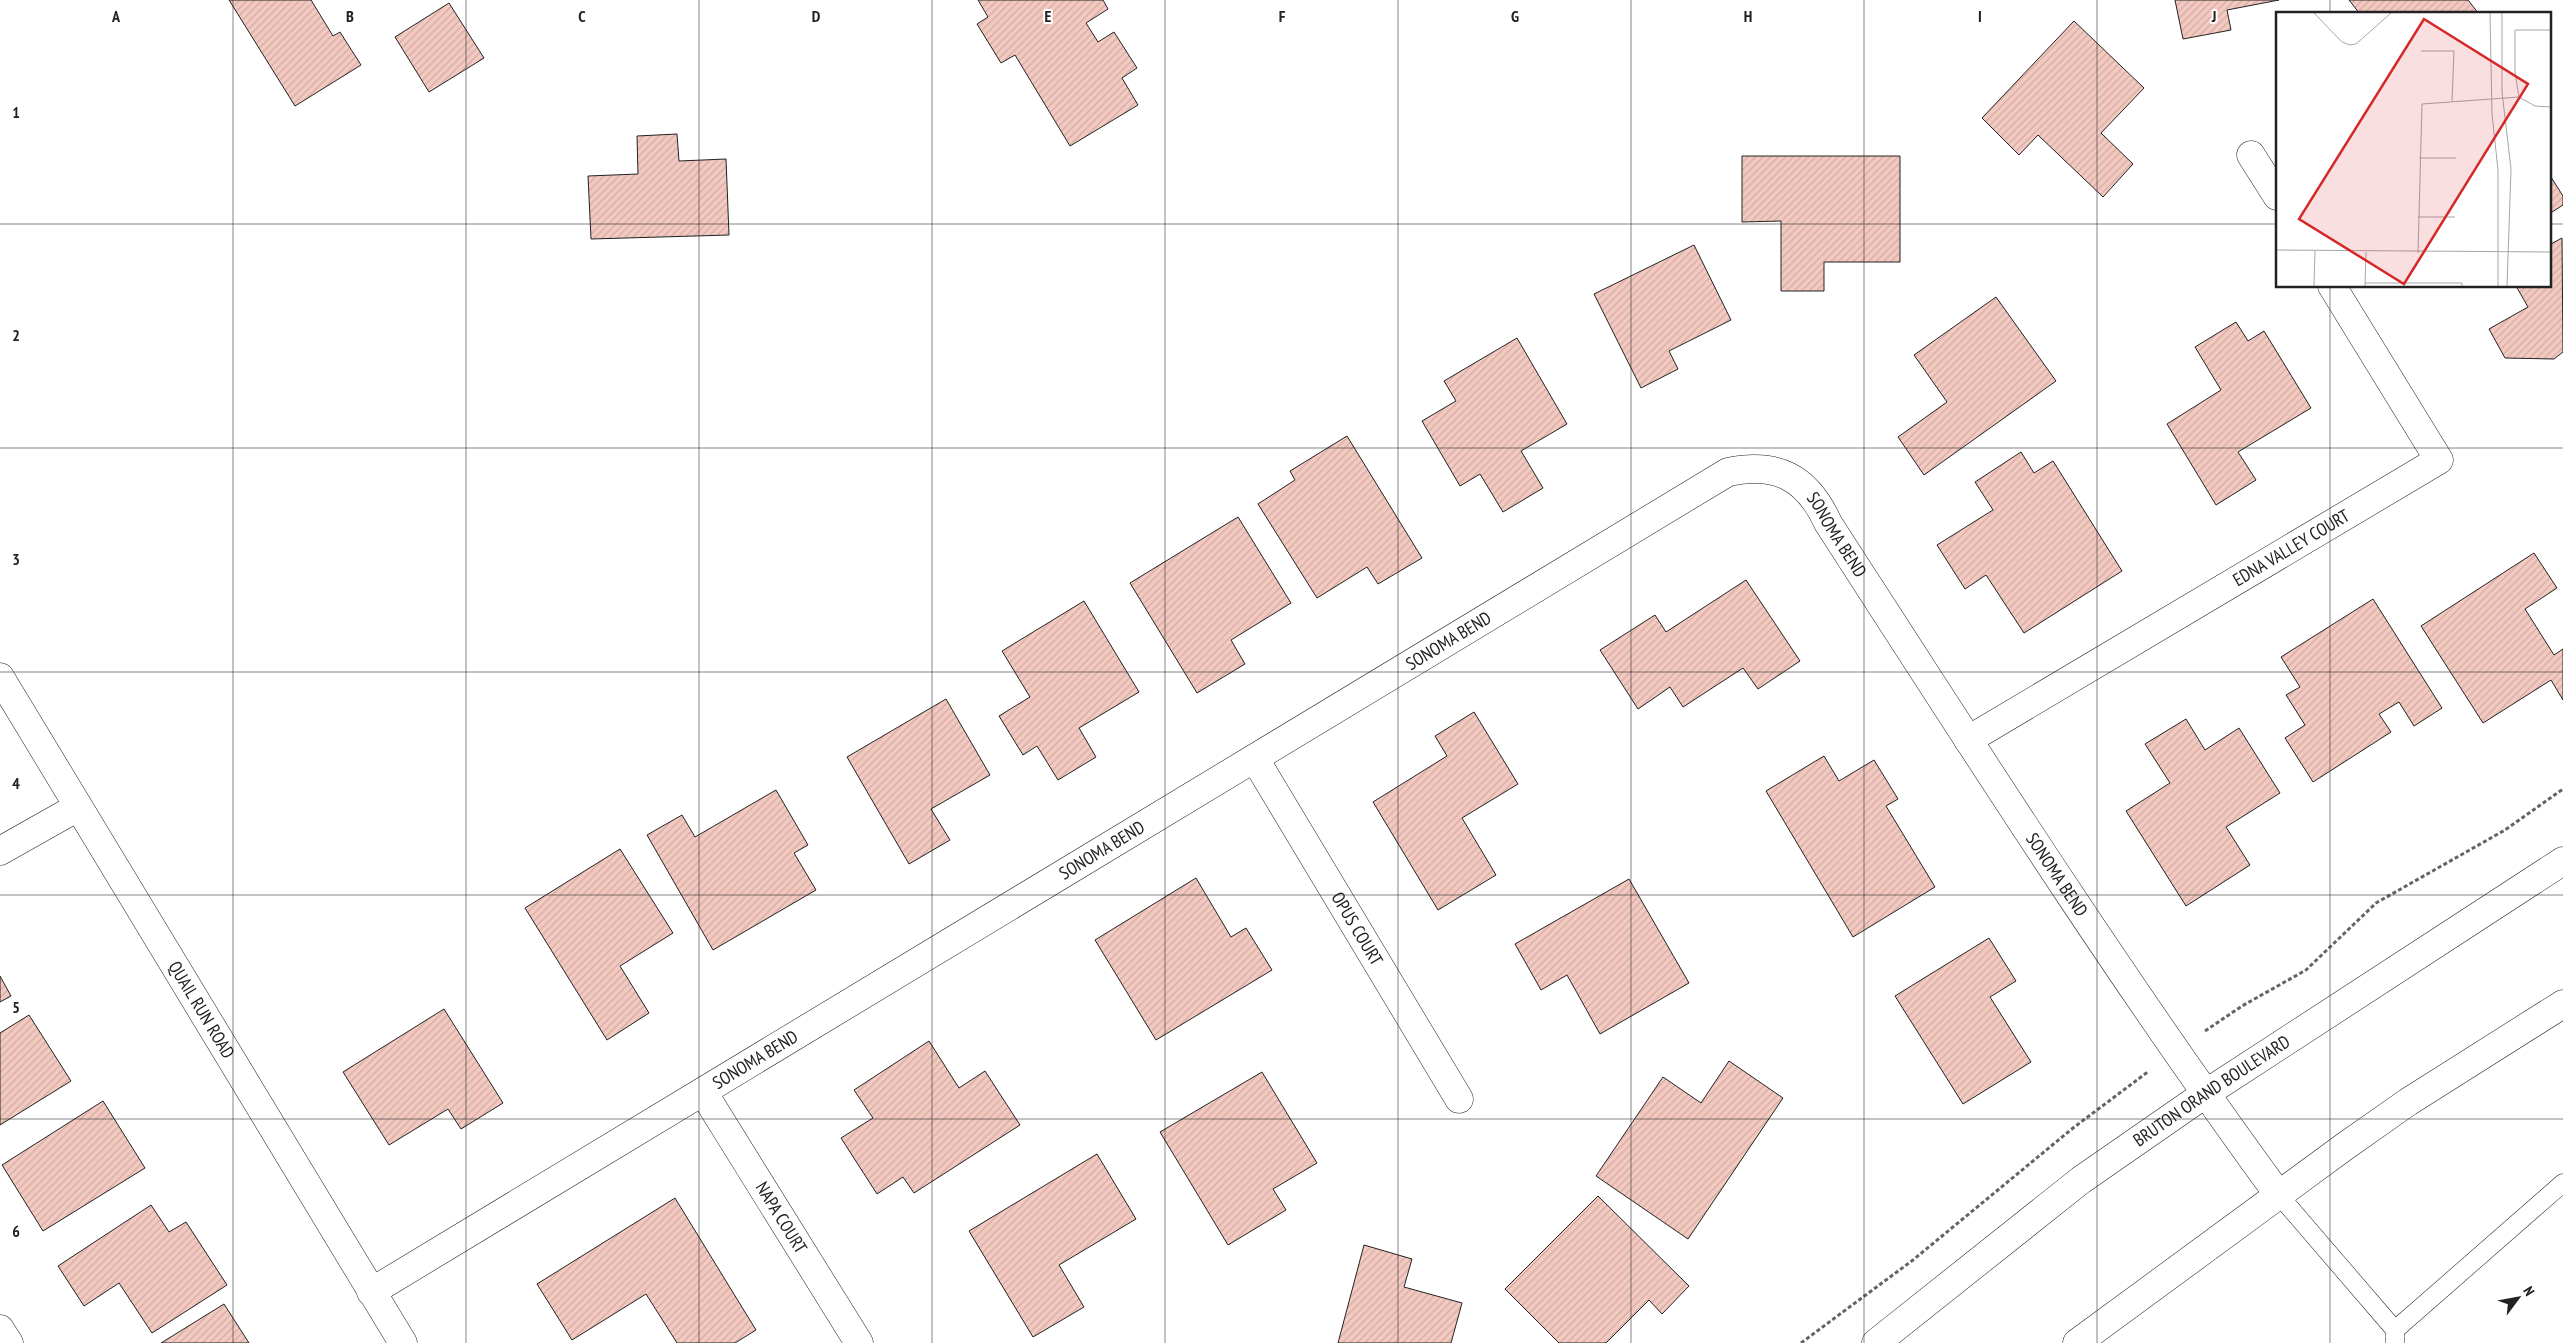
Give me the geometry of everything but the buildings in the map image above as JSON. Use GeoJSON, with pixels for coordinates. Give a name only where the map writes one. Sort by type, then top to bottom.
{"type":"FeatureCollection","features":[{"type":"Feature","properties":{"kind":"street"},"geometry":{"type":"LineString","coordinates":[[2251,154],[2276,194]]}},
{"type":"Feature","properties":{"kind":"street","name":"EDNA VALLEY COURT"},"geometry":{"type":"LineString","coordinates":[[1968,740],[2439,460],[2333,288]]}},
{"type":"Feature","properties":{"kind":"street","name":"SONOMA BEND"},"geometry":{"type":"LineString","coordinates":[[371,1292],[1728,472],[1749,468],[1771,470],[1791,477],[1807,489],[1819,505],[1828,523],[1968,740],[2205,1094],[2278,1194]]}},
{"type":"Feature","properties":{"kind":"street","name":"QUAIL RUN ROAD"},"geometry":{"type":"LineString","coordinates":[[0,677],[403,1343]]}},
{"type":"Feature","properties":{"kind":"street","name":"OPUS COURT"},"geometry":{"type":"LineString","coordinates":[[1254,759],[1459,1099]]}},
{"type":"Feature","properties":{"kind":"street"},"geometry":{"type":"LineString","coordinates":[[0,851],[78,807]]}},
{"type":"Feature","properties":{"kind":"street","name":"BRUTON ORAND BOULEVARD"},"geometry":{"type":"LineString","coordinates":[[1876,1343],[2081,1180],[2205,1094],[2563,861]]}},
{"type":"Feature","properties":{"kind":"street"},"geometry":{"type":"LineString","coordinates":[[2077,1343],[2278,1194],[2408,1102],[2563,1004]]}},
{"type":"Feature","properties":{"kind":"street","name":"NAPA COURT"},"geometry":{"type":"LineString","coordinates":[[703,1092],[859,1343]]}},
{"type":"Feature","properties":{"kind":"street"},"geometry":{"type":"LineString","coordinates":[[0,1329],[9,1343]]}},
{"type":"Feature","properties":{"kind":"lane"},"geometry":{"type":"LineString","coordinates":[[2278,1194],[2395,1337],[2563,1183]]}}]}
